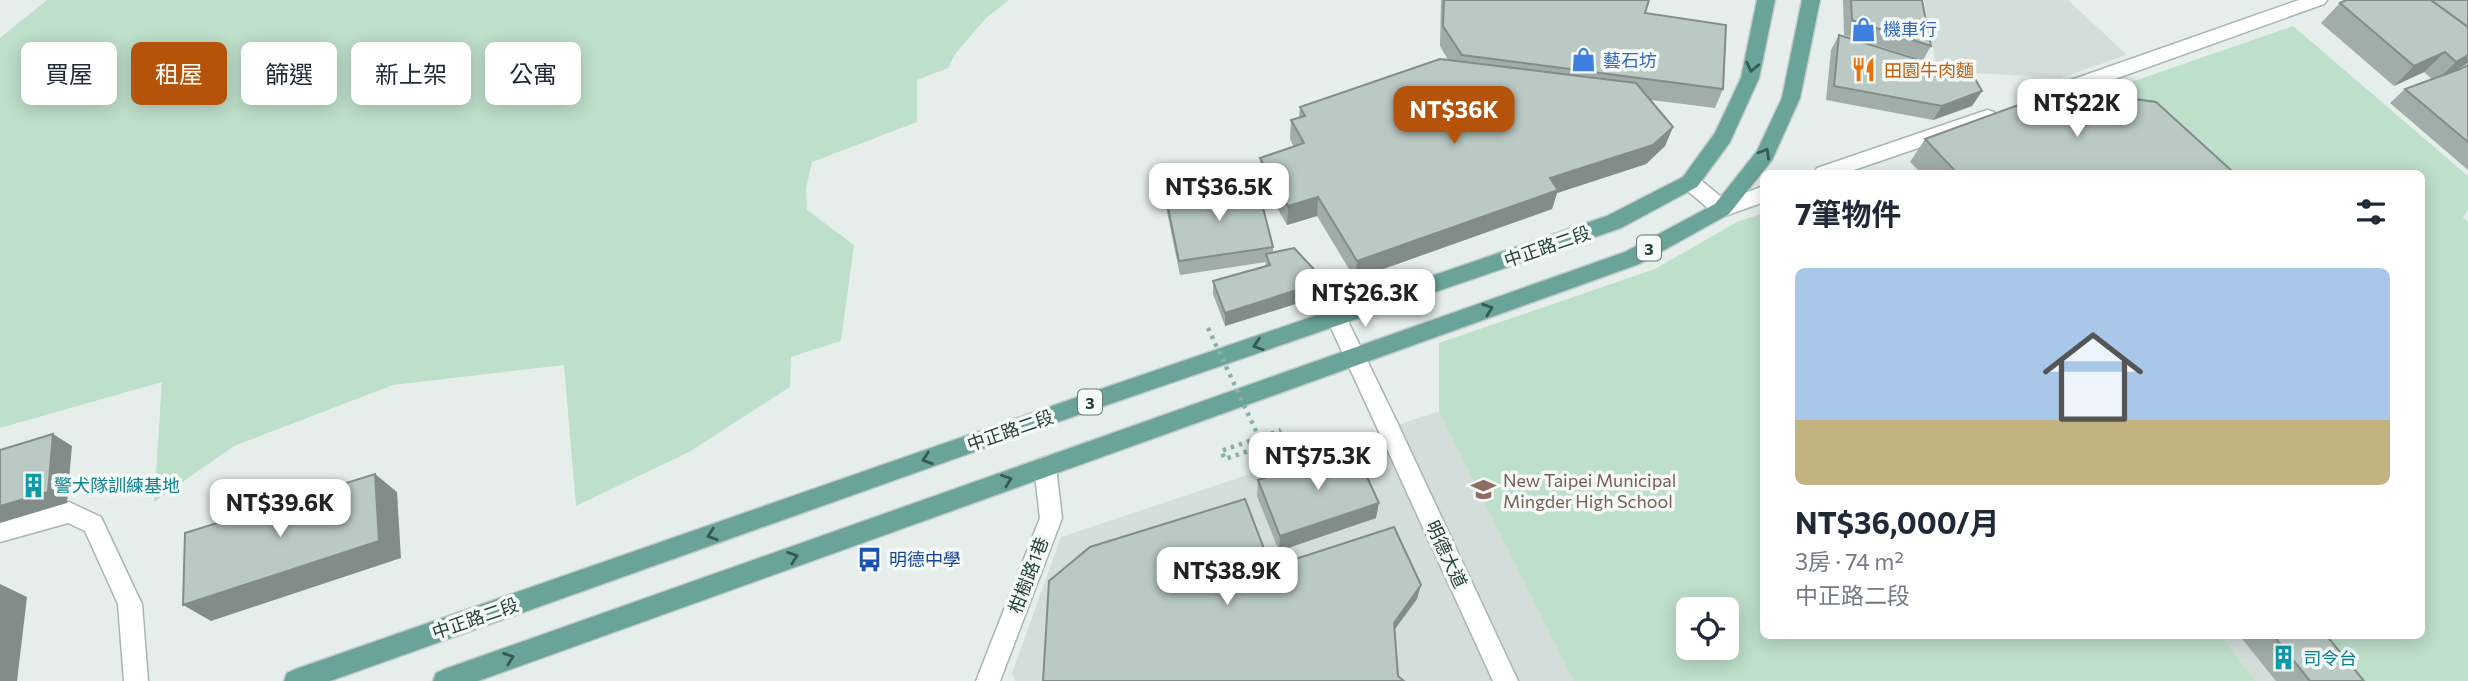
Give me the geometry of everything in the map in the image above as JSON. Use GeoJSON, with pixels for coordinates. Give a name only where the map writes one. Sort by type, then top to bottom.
{"type":"FeatureCollection","features":[{"type":"Feature","properties":{"kind":"main road","name":"中正路二段"},"geometry":{"type":"LineString","coordinates":[[296,681],[327,676],[1072,408],[1338,319],[1614,222],[1690,182],[1724,137],[1750,78],[1766,0]]}},
{"type":"Feature","properties":{"kind":"main road","name":"3"},"geometry":{"type":"LineString","coordinates":[[445,681],[1632,258],[1722,209],[1765,155],[1791,97],[1811,0]]}},
{"type":"Feature","properties":{"kind":"street"},"geometry":{"type":"LineString","coordinates":[[1833,170],[2318,0]]}},
{"type":"Feature","properties":{"kind":"street"},"geometry":{"type":"LineString","coordinates":[[1690,182],[1722,209],[1760,195]]}},
{"type":"Feature","properties":{"kind":"street","name":"明德大道"},"geometry":{"type":"LineString","coordinates":[[1338,319],[1506,681]]}},
{"type":"Feature","properties":{"kind":"street","name":"柑樹路1巷"},"geometry":{"type":"LineString","coordinates":[[988,681],[1051,518],[1045,467]]}},
{"type":"Feature","properties":{"kind":"street"},"geometry":{"type":"LineString","coordinates":[[0,531],[69,512],[93,524],[130,604],[136,681]]}},
{"type":"Feature","properties":{"kind":"path"},"geometry":{"type":"LineString","coordinates":[[1208,328],[1257,434],[1263,446],[1225,459],[1221,451],[1245,443],[1257,438],[1269,434],[1281,430]]}},
{"type":"Feature","properties":{"kind":"shaded area"},"geometry":{"type":"Polygon","coordinates":[[[1924,0],[2068,0],[2127,55],[2060,78],[1937,71],[1924,0]]]}},
{"type":"Feature","properties":{"kind":"shaded area","name":"New Taipei Municipal Mingder High School"},"geometry":{"type":"Polygon","coordinates":[[[1760,304],[1760,639],[2301,639],[2336,681],[1015,681],[1012,673],[1061,537],[1760,304]]]}},
{"type":"Feature","properties":{"kind":"green space"},"geometry":{"type":"Polygon","coordinates":[[[47,0],[1009,0],[987,17],[955,54],[948,68],[917,80],[917,122],[812,162],[806,188],[807,210],[854,245],[841,341],[791,357],[790,387],[689,452],[576,506],[564,365],[393,385],[234,446],[154,502],[162,382],[0,428],[0,38],[47,0]]]}},
{"type":"Feature","properties":{"kind":"green space"},"geometry":{"type":"Polygon","coordinates":[[[2293,26],[2468,176],[2468,211],[2463,217],[2468,222],[2468,681],[2336,681],[2301,639],[2425,639],[2425,170],[2182,170],[2045,112],[2293,26]]]}},
{"type":"Feature","properties":{"kind":"green space"},"geometry":{"type":"Polygon","coordinates":[[[1760,214],[1760,639],[2223,639],[2255,681],[1574,681],[1439,411],[1439,343],[1655,269],[1737,222],[1760,214]]]}},
{"type":"Feature","properties":{"kind":"building","name":"藝石坊"},"geometry":{"type":"Polygon","coordinates":[[[1444,0],[1649,0],[1645,13],[1726,25],[1723,89],[1462,55],[1443,26],[1444,0]]]}},
{"type":"Feature","properties":{"kind":"building"},"geometry":{"type":"Polygon","coordinates":[[[1851,0],[1922,0],[1931,46],[1852,20],[1851,0]]]}},
{"type":"Feature","properties":{"kind":"building"},"geometry":{"type":"Polygon","coordinates":[[[2346,0],[2431,0],[2468,27],[2468,55],[2456,62],[2445,52],[2414,66],[2340,3],[2346,0]]]}},
{"type":"Feature","properties":{"kind":"building"},"geometry":{"type":"Polygon","coordinates":[[[2431,0],[2468,0],[2468,27],[2431,0]]]}},
{"type":"Feature","properties":{"kind":"building"},"geometry":{"type":"Polygon","coordinates":[[[1839,35],[1974,77],[1982,91],[1942,106],[1834,86],[1839,35]]]}},
{"type":"Feature","properties":{"kind":"building"},"geometry":{"type":"Polygon","coordinates":[[[1440,59],[1636,83],[1673,127],[1653,145],[1550,178],[1558,190],[1357,261],[1318,197],[1288,206],[1260,158],[1304,143],[1291,120],[1305,116],[1300,107],[1440,59]]]}},
{"type":"Feature","properties":{"kind":"building"},"geometry":{"type":"Polygon","coordinates":[[[2468,65],[2468,142],[2405,89],[2468,65]]]}},
{"type":"Feature","properties":{"kind":"building"},"geometry":{"type":"Polygon","coordinates":[[[2062,89],[2156,102],[2231,170],[1954,170],[1925,139],[2062,89]]]}},
{"type":"Feature","properties":{"kind":"building"},"geometry":{"type":"Polygon","coordinates":[[[1257,184],[1273,247],[1179,261],[1166,198],[1257,184]]]}},
{"type":"Feature","properties":{"kind":"building"},"geometry":{"type":"Polygon","coordinates":[[[1294,248],[1325,281],[1225,313],[1213,281],[1270,265],[1266,254],[1294,248]]]}},
{"type":"Feature","properties":{"kind":"building"},"geometry":{"type":"Polygon","coordinates":[[[53,434],[48,492],[0,506],[0,450],[53,434]]]}},
{"type":"Feature","properties":{"kind":"building"},"geometry":{"type":"Polygon","coordinates":[[[1354,449],[1379,503],[1280,536],[1258,480],[1354,449]]]}},
{"type":"Feature","properties":{"kind":"building"},"geometry":{"type":"Polygon","coordinates":[[[375,474],[379,541],[183,605],[185,533],[375,474]]]}},
{"type":"Feature","properties":{"kind":"building"},"geometry":{"type":"Polygon","coordinates":[[[1245,499],[1271,567],[1394,527],[1421,585],[1394,623],[1398,676],[1404,681],[1043,681],[1049,581],[1090,547],[1245,499]]]}},
{"type":"Feature","properties":{"kind":"building"},"geometry":{"type":"Polygon","coordinates":[[[2276,639],[2329,639],[2364,681],[2310,681],[2276,639]]]}},
{"type":"Feature","properties":{"kind":"place","name":"機車行"},"geometry":{"type":"Point","coordinates":[1863,29]}},
{"type":"Feature","properties":{"kind":"place","name":"藝石坊"},"geometry":{"type":"Point","coordinates":[1583,60]}},
{"type":"Feature","properties":{"kind":"place","name":"田園牛肉麵"},"geometry":{"type":"Point","coordinates":[1864,70]}},
{"type":"Feature","properties":{"kind":"place","name":"警犬隊訓練基地"},"geometry":{"type":"Point","coordinates":[34,485]}},
{"type":"Feature","properties":{"kind":"place","name":"New Taipei Municipal Mingder High School"},"geometry":{"type":"Point","coordinates":[1483,490]}},
{"type":"Feature","properties":{"kind":"place","name":"明德中學"},"geometry":{"type":"Point","coordinates":[869,559]}},
{"type":"Feature","properties":{"kind":"place","name":"司令台"},"geometry":{"type":"Point","coordinates":[2283,658]}}]}
